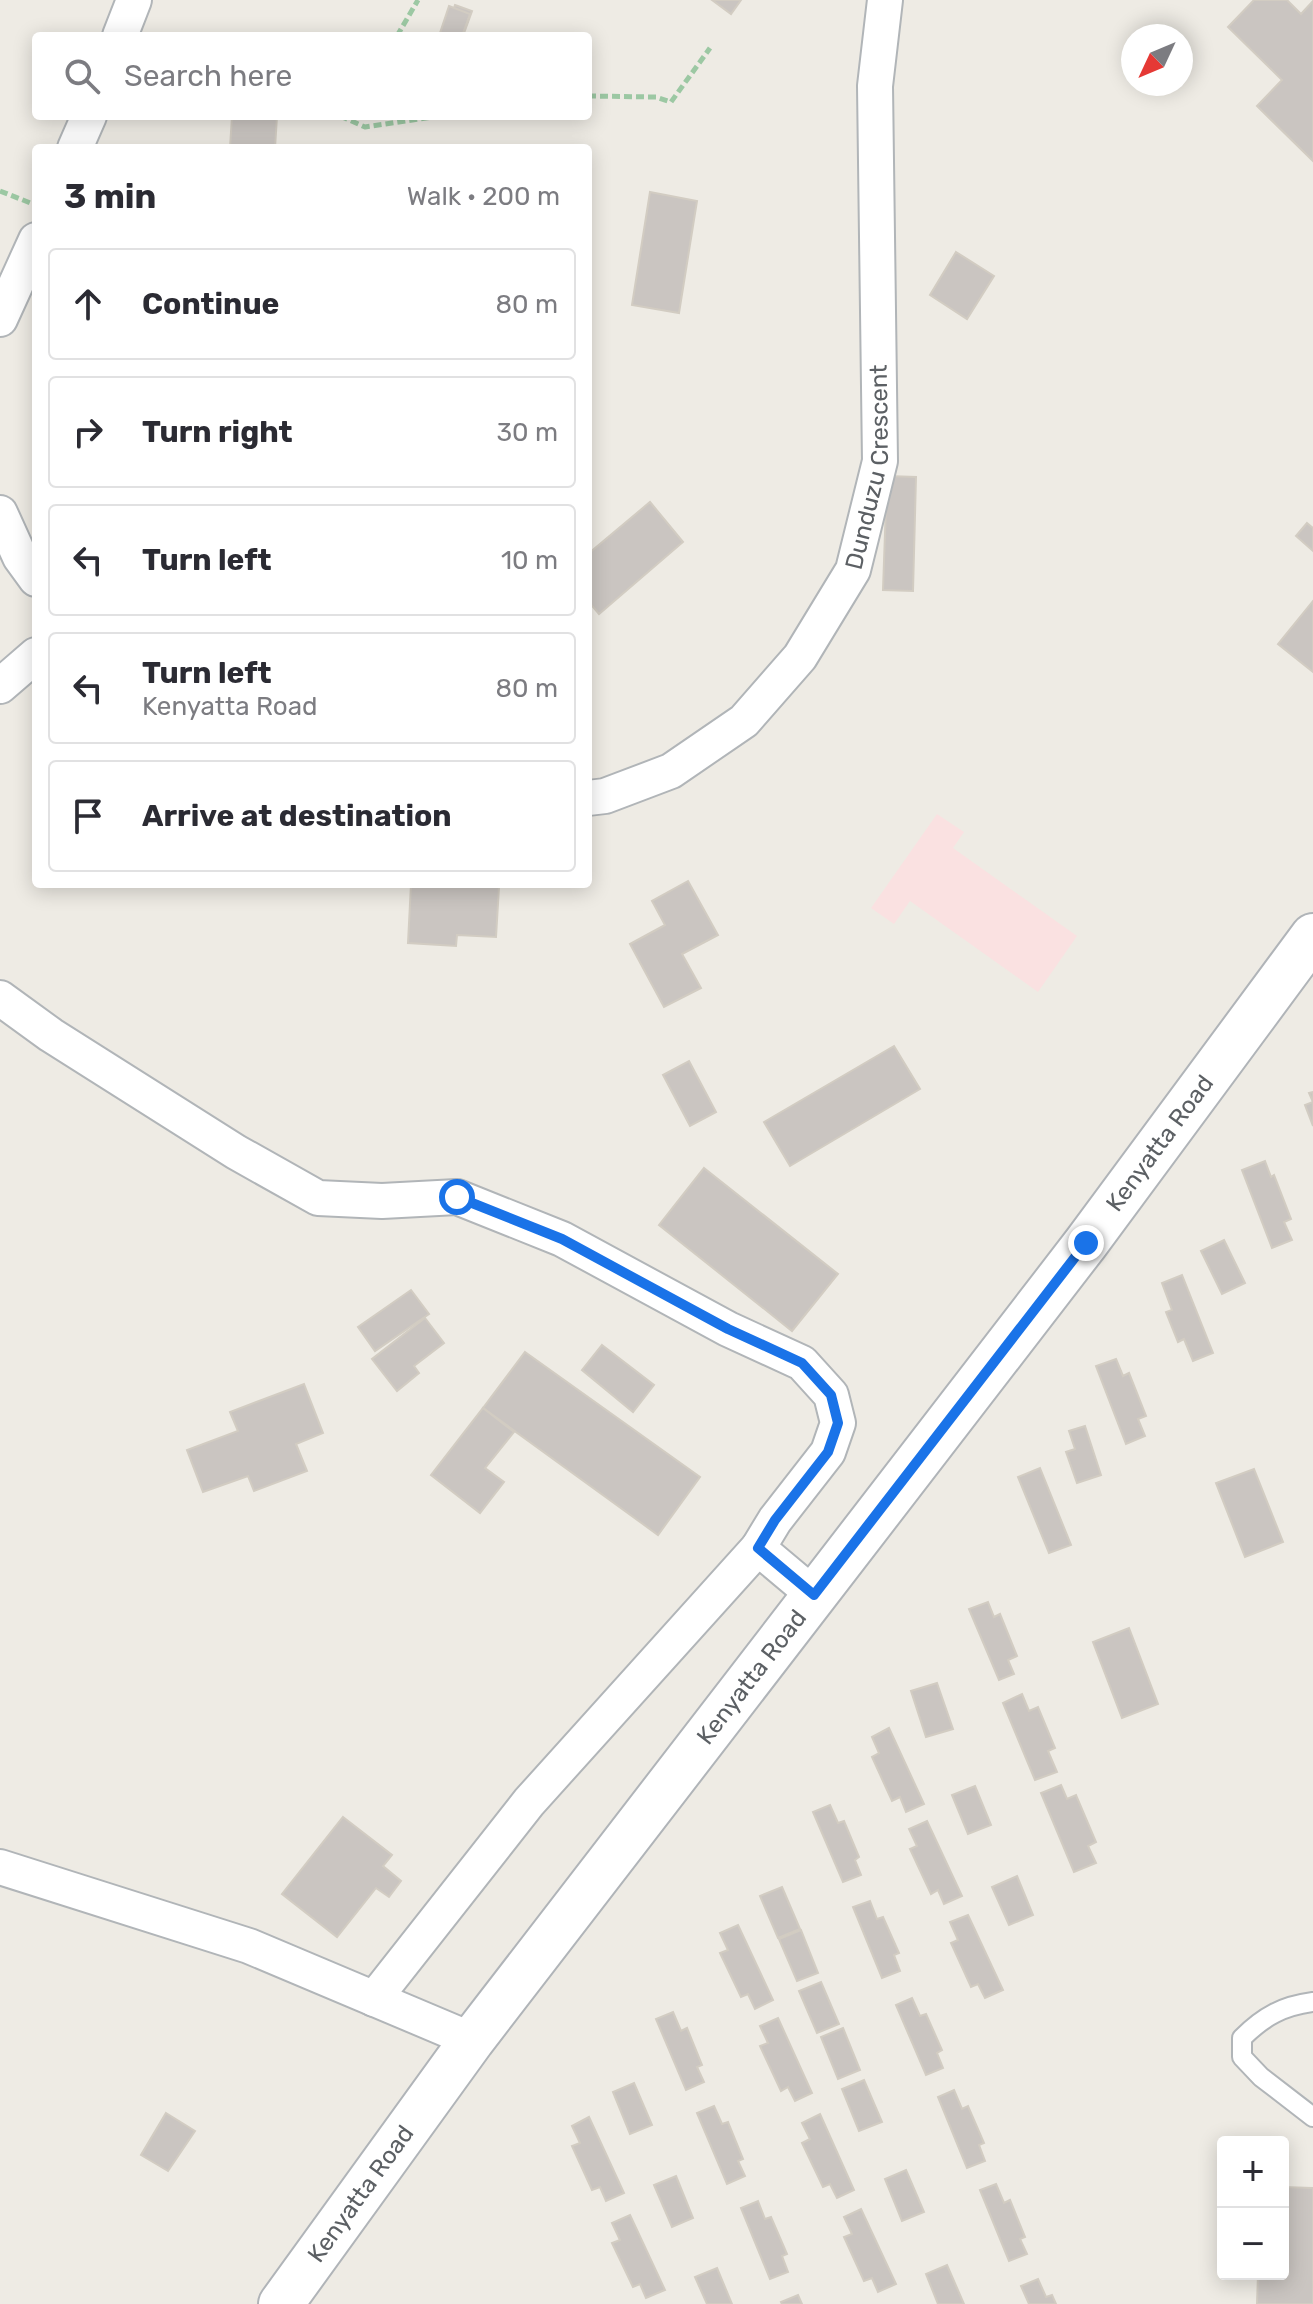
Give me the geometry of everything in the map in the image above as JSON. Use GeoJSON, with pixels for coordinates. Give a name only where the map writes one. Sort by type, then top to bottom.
{"type":"FeatureCollection","features":[{"type":"Feature","properties":{"kind":"street"},"geometry":{"type":"LineString","coordinates":[[122,32],[134,0]]}},
{"type":"Feature","properties":{"kind":"street","name":"Dunduzu Crescent"},"geometry":{"type":"LineString","coordinates":[[592,798],[605,796],[671,771],[744,721],[800,657],[853,570],[880,461],[875,86],[885,0]]}},
{"type":"Feature","properties":{"kind":"street"},"geometry":{"type":"LineString","coordinates":[[77,144],[87,120]]}},
{"type":"Feature","properties":{"kind":"street"},"geometry":{"type":"LineString","coordinates":[[0,319],[32,249]]}},
{"type":"Feature","properties":{"kind":"street"},"geometry":{"type":"LineString","coordinates":[[0,513],[20,557],[32,574]]}},
{"type":"Feature","properties":{"kind":"street"},"geometry":{"type":"LineString","coordinates":[[0,686],[32,658]]}},
{"type":"Feature","properties":{"kind":"street","name":"Kenyatta Road"},"geometry":{"type":"LineString","coordinates":[[281,2304],[472,2040],[1086,1243],[1313,936]]}},
{"type":"Feature","properties":{"kind":"street"},"geometry":{"type":"LineString","coordinates":[[0,998],[51,1035],[236,1152],[318,1198],[382,1201],[457,1197],[562,1239],[728,1329],[802,1363],[831,1395],[838,1423],[828,1452],[775,1520],[758,1548],[529,1802],[374,1999]]}},
{"type":"Feature","properties":{"kind":"street"},"geometry":{"type":"LineString","coordinates":[[758,1548],[814,1595]]}},
{"type":"Feature","properties":{"kind":"street"},"geometry":{"type":"LineString","coordinates":[[0,1867],[249,1946],[472,2040]]}},
{"type":"Feature","properties":{"kind":"lane"},"geometry":{"type":"LineString","coordinates":[[1313,2002],[1279,2009],[1260,2020],[1242,2038],[1242,2057],[1261,2077],[1313,2117]]}},
{"type":"Feature","properties":{"kind":"path"},"geometry":{"type":"LineString","coordinates":[[399,32],[418,0]]}},
{"type":"Feature","properties":{"kind":"path"},"geometry":{"type":"LineString","coordinates":[[592,96],[656,97],[671,102],[710,48]]}},
{"type":"Feature","properties":{"kind":"path"},"geometry":{"type":"LineString","coordinates":[[349,120],[365,127],[412,120]]}},
{"type":"Feature","properties":{"kind":"path"},"geometry":{"type":"LineString","coordinates":[[0,191],[32,203]]}},
{"type":"Feature","properties":{"kind":"shaded area"},"geometry":{"type":"Polygon","coordinates":[[[937,814],[964,832],[953,848],[1077,936],[1038,992],[910,901],[894,924],[871,908],[937,814]]]}},
{"type":"Feature","properties":{"kind":"building"},"geometry":{"type":"Polygon","coordinates":[[[712,0],[741,0],[731,14],[712,0]]]}},
{"type":"Feature","properties":{"kind":"building"},"geometry":{"type":"Polygon","coordinates":[[[1254,0],[1287,0],[1301,14],[1313,1],[1313,161],[1257,106],[1282,80],[1228,27],[1254,0]]]}},
{"type":"Feature","properties":{"kind":"building"},"geometry":{"type":"Polygon","coordinates":[[[455,5],[472,11],[464,32],[446,32],[455,5]]]}},
{"type":"Feature","properties":{"kind":"building"},"geometry":{"type":"Polygon","coordinates":[[[449,6],[470,14],[463,32],[440,32],[449,6]]]}},
{"type":"Feature","properties":{"kind":"building"},"geometry":{"type":"Polygon","coordinates":[[[232,120],[277,120],[275,144],[230,144],[232,120]]]}},
{"type":"Feature","properties":{"kind":"building"},"geometry":{"type":"Polygon","coordinates":[[[650,192],[697,201],[679,313],[632,305],[650,192]]]}},
{"type":"Feature","properties":{"kind":"building"},"geometry":{"type":"Polygon","coordinates":[[[956,252],[994,276],[967,319],[930,295],[956,252]]]}},
{"type":"Feature","properties":{"kind":"building"},"geometry":{"type":"Polygon","coordinates":[[[887,476],[916,477],[913,591],[883,590],[887,476]]]}},
{"type":"Feature","properties":{"kind":"building"},"geometry":{"type":"Polygon","coordinates":[[[650,502],[683,542],[599,614],[592,606],[592,551],[650,502]]]}},
{"type":"Feature","properties":{"kind":"building"},"geometry":{"type":"Polygon","coordinates":[[[1307,523],[1313,528],[1313,551],[1296,536],[1307,523]]]}},
{"type":"Feature","properties":{"kind":"building"},"geometry":{"type":"Polygon","coordinates":[[[1313,601],[1313,672],[1278,644],[1313,601]]]}},
{"type":"Feature","properties":{"kind":"building"},"geometry":{"type":"Polygon","coordinates":[[[688,881],[718,935],[682,954],[701,988],[664,1007],[630,944],[665,925],[652,901],[688,881]]]}},
{"type":"Feature","properties":{"kind":"building"},"geometry":{"type":"Polygon","coordinates":[[[411,888],[499,888],[496,937],[457,935],[456,946],[408,943],[411,888]]]}},
{"type":"Feature","properties":{"kind":"building"},"geometry":{"type":"Polygon","coordinates":[[[894,1046],[920,1089],[790,1166],[764,1122],[894,1046]]]}},
{"type":"Feature","properties":{"kind":"building"},"geometry":{"type":"Polygon","coordinates":[[[689,1061],[716,1112],[690,1126],[663,1075],[689,1061]]]}},
{"type":"Feature","properties":{"kind":"building"},"geometry":{"type":"Polygon","coordinates":[[[1313,1102],[1313,1126],[1305,1105],[1313,1102]]]}},
{"type":"Feature","properties":{"kind":"building"},"geometry":{"type":"Polygon","coordinates":[[[1265,1161],[1271,1177],[1274,1175],[1291,1219],[1284,1222],[1292,1240],[1272,1248],[1242,1170],[1265,1161]]]}},
{"type":"Feature","properties":{"kind":"building"},"geometry":{"type":"Polygon","coordinates":[[[704,1168],[838,1274],[792,1331],[659,1225],[704,1168]]]}},
{"type":"Feature","properties":{"kind":"building"},"geometry":{"type":"Polygon","coordinates":[[[1224,1240],[1245,1283],[1222,1294],[1201,1251],[1224,1240]]]}},
{"type":"Feature","properties":{"kind":"building"},"geometry":{"type":"Polygon","coordinates":[[[1182,1275],[1213,1353],[1193,1361],[1184,1339],[1178,1342],[1166,1312],[1172,1310],[1162,1283],[1182,1275]]]}},
{"type":"Feature","properties":{"kind":"building"},"geometry":{"type":"Polygon","coordinates":[[[411,1290],[429,1314],[375,1351],[358,1327],[411,1290]]]}},
{"type":"Feature","properties":{"kind":"building"},"geometry":{"type":"Polygon","coordinates":[[[425,1318],[444,1343],[414,1366],[419,1373],[397,1391],[372,1359],[425,1318]]]}},
{"type":"Feature","properties":{"kind":"building"},"geometry":{"type":"Polygon","coordinates":[[[602,1345],[654,1385],[633,1412],[582,1370],[602,1345]]]}},
{"type":"Feature","properties":{"kind":"building"},"geometry":{"type":"Polygon","coordinates":[[[525,1352],[700,1477],[658,1535],[483,1408],[525,1352]]]}},
{"type":"Feature","properties":{"kind":"building"},"geometry":{"type":"Polygon","coordinates":[[[1116,1359],[1123,1376],[1129,1373],[1146,1416],[1138,1419],[1145,1436],[1126,1444],[1096,1366],[1116,1359]]]}},
{"type":"Feature","properties":{"kind":"building"},"geometry":{"type":"Polygon","coordinates":[[[304,1384],[323,1433],[296,1444],[307,1471],[254,1491],[248,1476],[203,1492],[187,1450],[238,1431],[230,1412],[304,1384]]]}},
{"type":"Feature","properties":{"kind":"building"},"geometry":{"type":"Polygon","coordinates":[[[483,1408],[514,1432],[485,1468],[504,1482],[480,1513],[431,1475],[483,1408]]]}},
{"type":"Feature","properties":{"kind":"building"},"geometry":{"type":"Polygon","coordinates":[[[1085,1426],[1101,1475],[1077,1483],[1066,1452],[1075,1449],[1069,1431],[1085,1426]]]}},
{"type":"Feature","properties":{"kind":"building"},"geometry":{"type":"Polygon","coordinates":[[[1040,1468],[1071,1545],[1049,1553],[1018,1477],[1040,1468]]]}},
{"type":"Feature","properties":{"kind":"building"},"geometry":{"type":"Polygon","coordinates":[[[1254,1469],[1283,1542],[1245,1557],[1216,1483],[1254,1469]]]}},
{"type":"Feature","properties":{"kind":"building"},"geometry":{"type":"Polygon","coordinates":[[[988,1602],[994,1617],[1000,1614],[1017,1656],[1008,1660],[1014,1674],[999,1680],[969,1609],[988,1602]]]}},
{"type":"Feature","properties":{"kind":"building"},"geometry":{"type":"Polygon","coordinates":[[[1129,1628],[1158,1704],[1122,1718],[1093,1642],[1129,1628]]]}},
{"type":"Feature","properties":{"kind":"building"},"geometry":{"type":"Polygon","coordinates":[[[937,1683],[953,1729],[926,1737],[911,1691],[937,1683]]]}},
{"type":"Feature","properties":{"kind":"building"},"geometry":{"type":"Polygon","coordinates":[[[1022,1694],[1029,1711],[1038,1707],[1055,1748],[1048,1751],[1057,1772],[1035,1780],[1003,1703],[1022,1694]]]}},
{"type":"Feature","properties":{"kind":"building"},"geometry":{"type":"Polygon","coordinates":[[[889,1728],[924,1804],[906,1812],[900,1797],[892,1801],[872,1757],[879,1753],[872,1737],[889,1728]]]}},
{"type":"Feature","properties":{"kind":"building"},"geometry":{"type":"Polygon","coordinates":[[[1061,1785],[1067,1799],[1076,1795],[1096,1842],[1088,1846],[1096,1863],[1074,1872],[1041,1793],[1061,1785]]]}},
{"type":"Feature","properties":{"kind":"building"},"geometry":{"type":"Polygon","coordinates":[[[975,1786],[991,1825],[968,1834],[952,1795],[975,1786]]]}},
{"type":"Feature","properties":{"kind":"building"},"geometry":{"type":"Polygon","coordinates":[[[830,1805],[838,1823],[844,1821],[859,1857],[855,1860],[861,1875],[843,1882],[813,1812],[830,1805]]]}},
{"type":"Feature","properties":{"kind":"building"},"geometry":{"type":"Polygon","coordinates":[[[343,1817],[392,1855],[383,1866],[401,1881],[389,1897],[376,1888],[337,1937],[282,1894],[343,1817]]]}},
{"type":"Feature","properties":{"kind":"building"},"geometry":{"type":"Polygon","coordinates":[[[927,1821],[962,1896],[944,1904],[938,1890],[931,1894],[910,1849],[917,1846],[909,1829],[927,1821]]]}},
{"type":"Feature","properties":{"kind":"building"},"geometry":{"type":"Polygon","coordinates":[[[1017,1876],[1033,1915],[1009,1925],[992,1887],[1017,1876]]]}},
{"type":"Feature","properties":{"kind":"building"},"geometry":{"type":"Polygon","coordinates":[[[782,1887],[800,1929],[778,1938],[760,1896],[782,1887]]]}},
{"type":"Feature","properties":{"kind":"building"},"geometry":{"type":"Polygon","coordinates":[[[870,1901],[877,1919],[883,1917],[899,1953],[894,1955],[900,1971],[882,1978],[853,1907],[870,1901]]]}},
{"type":"Feature","properties":{"kind":"building"},"geometry":{"type":"Polygon","coordinates":[[[968,1915],[1003,1990],[985,1998],[978,1984],[971,1987],[951,1943],[958,1940],[950,1922],[968,1915]]]}},
{"type":"Feature","properties":{"kind":"building"},"geometry":{"type":"Polygon","coordinates":[[[738,1925],[773,2000],[755,2009],[748,1994],[741,1997],[720,1953],[728,1950],[720,1933],[738,1925]]]}},
{"type":"Feature","properties":{"kind":"building"},"geometry":{"type":"Polygon","coordinates":[[[801,1930],[818,1973],[797,1981],[779,1939],[801,1930]]]}},
{"type":"Feature","properties":{"kind":"building"},"geometry":{"type":"Polygon","coordinates":[[[821,1982],[839,2024],[817,2033],[799,1991],[821,1982]]]}},
{"type":"Feature","properties":{"kind":"building"},"geometry":{"type":"Polygon","coordinates":[[[912,1998],[920,2016],[926,2014],[942,2050],[937,2053],[943,2068],[926,2075],[896,2005],[912,1998]]]}},
{"type":"Feature","properties":{"kind":"building"},"geometry":{"type":"Polygon","coordinates":[[[673,2012],[681,2031],[687,2028],[702,2065],[697,2067],[704,2082],[686,2090],[656,2019],[673,2012]]]}},
{"type":"Feature","properties":{"kind":"building"},"geometry":{"type":"Polygon","coordinates":[[[778,2018],[812,2093],[795,2101],[788,2087],[781,2091],[760,2046],[768,2043],[760,2026],[778,2018]]]}},
{"type":"Feature","properties":{"kind":"building"},"geometry":{"type":"Polygon","coordinates":[[[843,2028],[860,2070],[838,2079],[821,2037],[843,2028]]]}},
{"type":"Feature","properties":{"kind":"building"},"geometry":{"type":"Polygon","coordinates":[[[864,2080],[882,2122],[859,2131],[842,2089],[864,2080]]]}},
{"type":"Feature","properties":{"kind":"building"},"geometry":{"type":"Polygon","coordinates":[[[634,2083],[652,2125],[630,2134],[613,2092],[634,2083]]]}},
{"type":"Feature","properties":{"kind":"building"},"geometry":{"type":"Polygon","coordinates":[[[954,2090],[962,2109],[968,2106],[984,2143],[979,2145],[985,2161],[967,2168],[938,2097],[954,2090]]]}},
{"type":"Feature","properties":{"kind":"building"},"geometry":{"type":"Polygon","coordinates":[[[714,2106],[722,2124],[728,2122],[743,2159],[738,2161],[745,2176],[727,2184],[697,2113],[714,2106]]]}},
{"type":"Feature","properties":{"kind":"building"},"geometry":{"type":"Polygon","coordinates":[[[166,2113],[195,2131],[168,2171],[141,2155],[166,2113]]]}},
{"type":"Feature","properties":{"kind":"building"},"geometry":{"type":"Polygon","coordinates":[[[820,2114],[854,2190],[837,2198],[830,2184],[823,2187],[802,2143],[810,2139],[802,2123],[820,2114]]]}},
{"type":"Feature","properties":{"kind":"building"},"geometry":{"type":"Polygon","coordinates":[[[589,2117],[624,2193],[606,2201],[600,2187],[592,2190],[572,2146],[580,2143],[572,2126],[589,2117]]]}},
{"type":"Feature","properties":{"kind":"building"},"geometry":{"type":"Polygon","coordinates":[[[906,2170],[924,2212],[902,2221],[885,2179],[906,2170]]]}},
{"type":"Feature","properties":{"kind":"building"},"geometry":{"type":"Polygon","coordinates":[[[676,2176],[693,2218],[672,2227],[654,2185],[676,2176]]]}},
{"type":"Feature","properties":{"kind":"building"},"geometry":{"type":"Polygon","coordinates":[[[996,2184],[1004,2203],[1010,2200],[1025,2237],[1020,2239],[1027,2254],[1009,2261],[980,2190],[996,2184]]]}},
{"type":"Feature","properties":{"kind":"building"},"geometry":{"type":"Polygon","coordinates":[[[1289,2187],[1313,2188],[1313,2304],[1257,2304],[1258,2280],[1289,2280],[1289,2187]]]}},
{"type":"Feature","properties":{"kind":"building"},"geometry":{"type":"Polygon","coordinates":[[[758,2201],[765,2219],[771,2217],[787,2254],[782,2256],[788,2272],[770,2279],[741,2208],[758,2201]]]}},
{"type":"Feature","properties":{"kind":"building"},"geometry":{"type":"Polygon","coordinates":[[[861,2209],[896,2284],[878,2292],[872,2278],[864,2281],[844,2237],[852,2234],[844,2217],[861,2209]]]}},
{"type":"Feature","properties":{"kind":"building"},"geometry":{"type":"Polygon","coordinates":[[[630,2215],[665,2290],[646,2298],[640,2284],[633,2287],[612,2243],[620,2240],[612,2223],[630,2215]]]}},
{"type":"Feature","properties":{"kind":"building"},"geometry":{"type":"Polygon","coordinates":[[[947,2265],[964,2304],[938,2304],[926,2274],[947,2265]]]}},
{"type":"Feature","properties":{"kind":"building"},"geometry":{"type":"Polygon","coordinates":[[[717,2268],[732,2304],[707,2304],[695,2277],[717,2268]]]}},
{"type":"Feature","properties":{"kind":"building"},"geometry":{"type":"Polygon","coordinates":[[[1038,2279],[1046,2297],[1052,2295],[1056,2304],[1029,2304],[1021,2286],[1038,2279]]]}},
{"type":"Feature","properties":{"kind":"building"},"geometry":{"type":"Polygon","coordinates":[[[798,2295],[802,2304],[781,2302],[798,2295]]]}},
{"type":"Feature","properties":{"kind":"route"},"geometry":{"type":"LineString","coordinates":[[457,1197],[562,1239],[728,1329],[802,1363],[831,1395],[838,1423],[828,1452],[775,1520],[758,1548],[814,1595],[1086,1243]]}}]}
